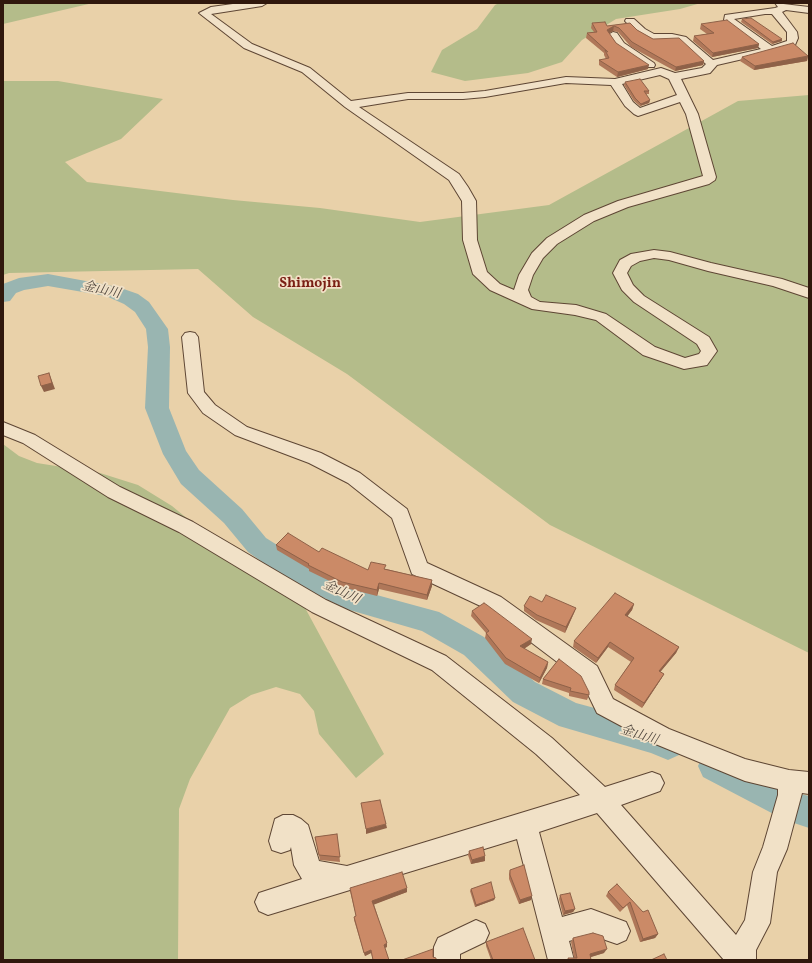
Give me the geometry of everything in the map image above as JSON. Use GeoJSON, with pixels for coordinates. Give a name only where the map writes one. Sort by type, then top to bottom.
{"type":"FeatureCollection","features":[{"type":"Feature","properties":{"kind":"street"},"geometry":{"type":"LineString","coordinates":[[262,3],[211,10],[204,13],[248,46],[306,70],[349,105],[454,177],[462,187],[469,201],[470,240],[480,274],[495,287],[537,306],[576,310],[601,317],[649,351],[684,364],[701,361],[705,358],[709,351],[703,341],[639,299],[627,287],[620,273],[625,264],[636,257],[654,254],[670,256],[708,267],[777,282],[809,293]]}},
{"type":"Feature","properties":{"kind":"street"},"geometry":{"type":"LineString","coordinates":[[770,50],[729,20],[729,17],[780,7],[809,10]]}},
{"type":"Feature","properties":{"kind":"street"},"geometry":{"type":"LineString","coordinates":[[613,35],[620,45],[626,50],[674,77],[706,71],[712,64],[770,50],[791,43],[794,38],[792,32],[777,14],[780,7]]}},
{"type":"Feature","properties":{"kind":"street"},"geometry":{"type":"LineString","coordinates":[[630,21],[641,31],[652,37],[672,37],[682,39],[712,64]]}},
{"type":"Feature","properties":{"kind":"street"},"geometry":{"type":"LineString","coordinates":[[349,105],[408,96],[463,96],[485,94],[566,80],[615,82],[661,71]]}},
{"type":"Feature","properties":{"kind":"street"},"geometry":{"type":"LineString","coordinates":[[524,300],[522,290],[526,275],[537,256],[552,241],[589,218],[623,204],[699,182],[710,177],[692,114],[674,77]]}},
{"type":"Feature","properties":{"kind":"street"},"geometry":{"type":"LineString","coordinates":[[615,82],[629,104],[638,112],[684,97]]}},
{"type":"Feature","properties":{"kind":"street"},"geometry":{"type":"LineString","coordinates":[[190,337],[196,393],[209,409],[241,431],[315,458],[354,478],[400,514],[419,568],[494,603],[590,673],[605,706],[661,736],[745,770],[799,782],[790,795],[775,849],[765,872],[757,923],[743,948],[742,960]]}},
{"type":"Feature","properties":{"kind":"street"},"geometry":{"type":"LineString","coordinates":[[3,428],[29,439],[114,492],[186,527],[222,550],[319,606],[439,663],[544,746],[602,800],[742,960]]}},
{"type":"Feature","properties":{"kind":"street"},"geometry":{"type":"LineString","coordinates":[[268,902],[525,825],[652,783]]}},
{"type":"Feature","properties":{"kind":"street"},"geometry":{"type":"LineString","coordinates":[[525,825],[561,960]]}},
{"type":"Feature","properties":{"kind":"street"},"geometry":{"type":"LineString","coordinates":[[281,841],[283,827],[293,827],[300,833],[306,865],[313,874],[351,877]]}},
{"type":"Feature","properties":{"kind":"street"},"geometry":{"type":"LineString","coordinates":[[553,932],[591,922],[617,930]]}},
{"type":"Feature","properties":{"kind":"street"},"geometry":{"type":"LineString","coordinates":[[446,960],[447,947],[476,933]]}},
{"type":"Feature","properties":{"kind":"green space"},"geometry":{"type":"Polygon","coordinates":[[[3,3],[93,3],[3,24],[3,3]]]}},
{"type":"Feature","properties":{"kind":"green space"},"geometry":{"type":"Polygon","coordinates":[[[499,3],[701,3],[680,9],[616,19],[582,40],[562,62],[528,73],[465,81],[431,72],[442,50],[477,29],[495,5],[499,3]]]}},
{"type":"Feature","properties":{"kind":"green space"},"geometry":{"type":"Polygon","coordinates":[[[3,81],[58,81],[163,99],[121,139],[65,162],[87,182],[233,200],[320,208],[420,222],[549,205],[738,101],[809,95],[809,653],[550,525],[347,374],[253,317],[198,269],[9,273],[3,275],[3,81]]]}},
{"type":"Feature","properties":{"kind":"green space"},"geometry":{"type":"Polygon","coordinates":[[[3,444],[19,456],[37,463],[100,473],[138,485],[172,506],[201,530],[290,580],[384,754],[356,778],[319,734],[314,711],[300,694],[276,687],[251,695],[230,708],[190,779],[179,809],[178,960],[3,960],[3,444]]]}},
{"type":"Feature","properties":{"kind":"building"},"geometry":{"type":"Polygon","coordinates":[[[751,18],[782,39],[773,42],[742,19],[751,18]]]}},
{"type":"Feature","properties":{"kind":"building"},"geometry":{"type":"Polygon","coordinates":[[[727,20],[759,44],[713,53],[694,36],[714,33],[701,24],[727,20]]]}},
{"type":"Feature","properties":{"kind":"building"},"geometry":{"type":"Polygon","coordinates":[[[605,22],[607,26],[630,23],[637,30],[653,39],[679,38],[704,61],[676,67],[632,42],[619,28],[614,26],[607,30],[616,43],[649,65],[618,72],[599,60],[609,58],[605,50],[608,52],[587,33],[597,32],[592,23],[605,22]]]}},
{"type":"Feature","properties":{"kind":"building"},"geometry":{"type":"Polygon","coordinates":[[[793,43],[808,56],[755,66],[742,57],[793,43]]]}},
{"type":"Feature","properties":{"kind":"building"},"geometry":{"type":"Polygon","coordinates":[[[640,79],[649,91],[644,91],[650,100],[641,104],[635,98],[625,82],[640,79]]]}},
{"type":"Feature","properties":{"kind":"building"},"geometry":{"type":"Polygon","coordinates":[[[49,373],[52,383],[41,386],[38,376],[49,373]]]}},
{"type":"Feature","properties":{"kind":"building"},"geometry":{"type":"Polygon","coordinates":[[[288,533],[319,552],[322,548],[368,570],[371,562],[386,565],[384,569],[432,580],[427,595],[379,583],[377,590],[342,582],[308,565],[309,564],[276,545],[288,533]]]}},
{"type":"Feature","properties":{"kind":"building"},"geometry":{"type":"Polygon","coordinates":[[[615,593],[634,604],[625,615],[679,647],[659,671],[664,674],[644,703],[615,685],[634,658],[610,642],[598,658],[574,641],[615,593]]]}},
{"type":"Feature","properties":{"kind":"building"},"geometry":{"type":"Polygon","coordinates":[[[546,595],[576,608],[566,627],[537,615],[524,606],[530,596],[542,602],[546,595]]]}},
{"type":"Feature","properties":{"kind":"building"},"geometry":{"type":"Polygon","coordinates":[[[484,603],[532,639],[520,646],[548,662],[540,678],[506,658],[486,633],[489,631],[472,611],[484,603]]]}},
{"type":"Feature","properties":{"kind":"building"},"geometry":{"type":"Polygon","coordinates":[[[559,659],[581,676],[589,695],[570,691],[571,688],[543,679],[559,659]]]}},
{"type":"Feature","properties":{"kind":"building"},"geometry":{"type":"Polygon","coordinates":[[[380,800],[386,824],[366,829],[361,803],[380,800]]]}},
{"type":"Feature","properties":{"kind":"building"},"geometry":{"type":"Polygon","coordinates":[[[337,834],[340,857],[319,855],[315,837],[337,834]]]}},
{"type":"Feature","properties":{"kind":"building"},"geometry":{"type":"Polygon","coordinates":[[[483,847],[485,856],[472,860],[469,851],[483,847]]]}},
{"type":"Feature","properties":{"kind":"building"},"geometry":{"type":"Polygon","coordinates":[[[524,865],[532,896],[520,900],[510,875],[510,870],[524,865]]]}},
{"type":"Feature","properties":{"kind":"building"},"geometry":{"type":"Polygon","coordinates":[[[402,872],[407,888],[372,901],[387,943],[384,945],[389,960],[373,960],[371,950],[364,953],[354,917],[356,916],[350,888],[402,872]]]}},
{"type":"Feature","properties":{"kind":"building"},"geometry":{"type":"Polygon","coordinates":[[[491,882],[495,898],[476,905],[471,889],[491,882]]]}},
{"type":"Feature","properties":{"kind":"building"},"geometry":{"type":"Polygon","coordinates":[[[617,884],[643,912],[648,910],[658,934],[643,939],[630,902],[623,908],[608,892],[617,884]]]}},
{"type":"Feature","properties":{"kind":"building"},"geometry":{"type":"Polygon","coordinates":[[[570,893],[575,909],[565,911],[560,895],[570,893]]]}},
{"type":"Feature","properties":{"kind":"building"},"geometry":{"type":"Polygon","coordinates":[[[523,928],[535,960],[493,960],[486,942],[523,928]]]}},
{"type":"Feature","properties":{"kind":"building"},"geometry":{"type":"Polygon","coordinates":[[[593,933],[603,936],[607,949],[590,954],[591,960],[569,960],[568,958],[577,958],[573,938],[593,933]]]}},
{"type":"Feature","properties":{"kind":"building"},"geometry":{"type":"Polygon","coordinates":[[[433,949],[433,957],[436,958],[436,960],[402,960],[433,949]]]}},
{"type":"Feature","properties":{"kind":"building"},"geometry":{"type":"Polygon","coordinates":[[[664,954],[667,960],[651,960],[664,954]]]}},
{"type":"Feature","properties":{"kind":"waterway","name":"金山川"},"geometry":{"type":"LineString","coordinates":[[3,296],[9,289],[19,284],[48,280],[111,291],[131,299],[142,307],[157,329],[159,347],[157,408],[175,454],[190,477],[233,516],[257,545],[296,571],[356,601],[429,621],[474,646],[524,692],[570,716],[654,739],[668,745]]}},
{"type":"Feature","properties":{"kind":"waterway","name":"金山川"},"geometry":{"type":"LineString","coordinates":[[714,766],[797,809],[809,812]]}},
{"type":"Feature","properties":{"kind":"district","name":"Shimojin"},"geometry":{"type":"Point","coordinates":[310,284]}}]}
